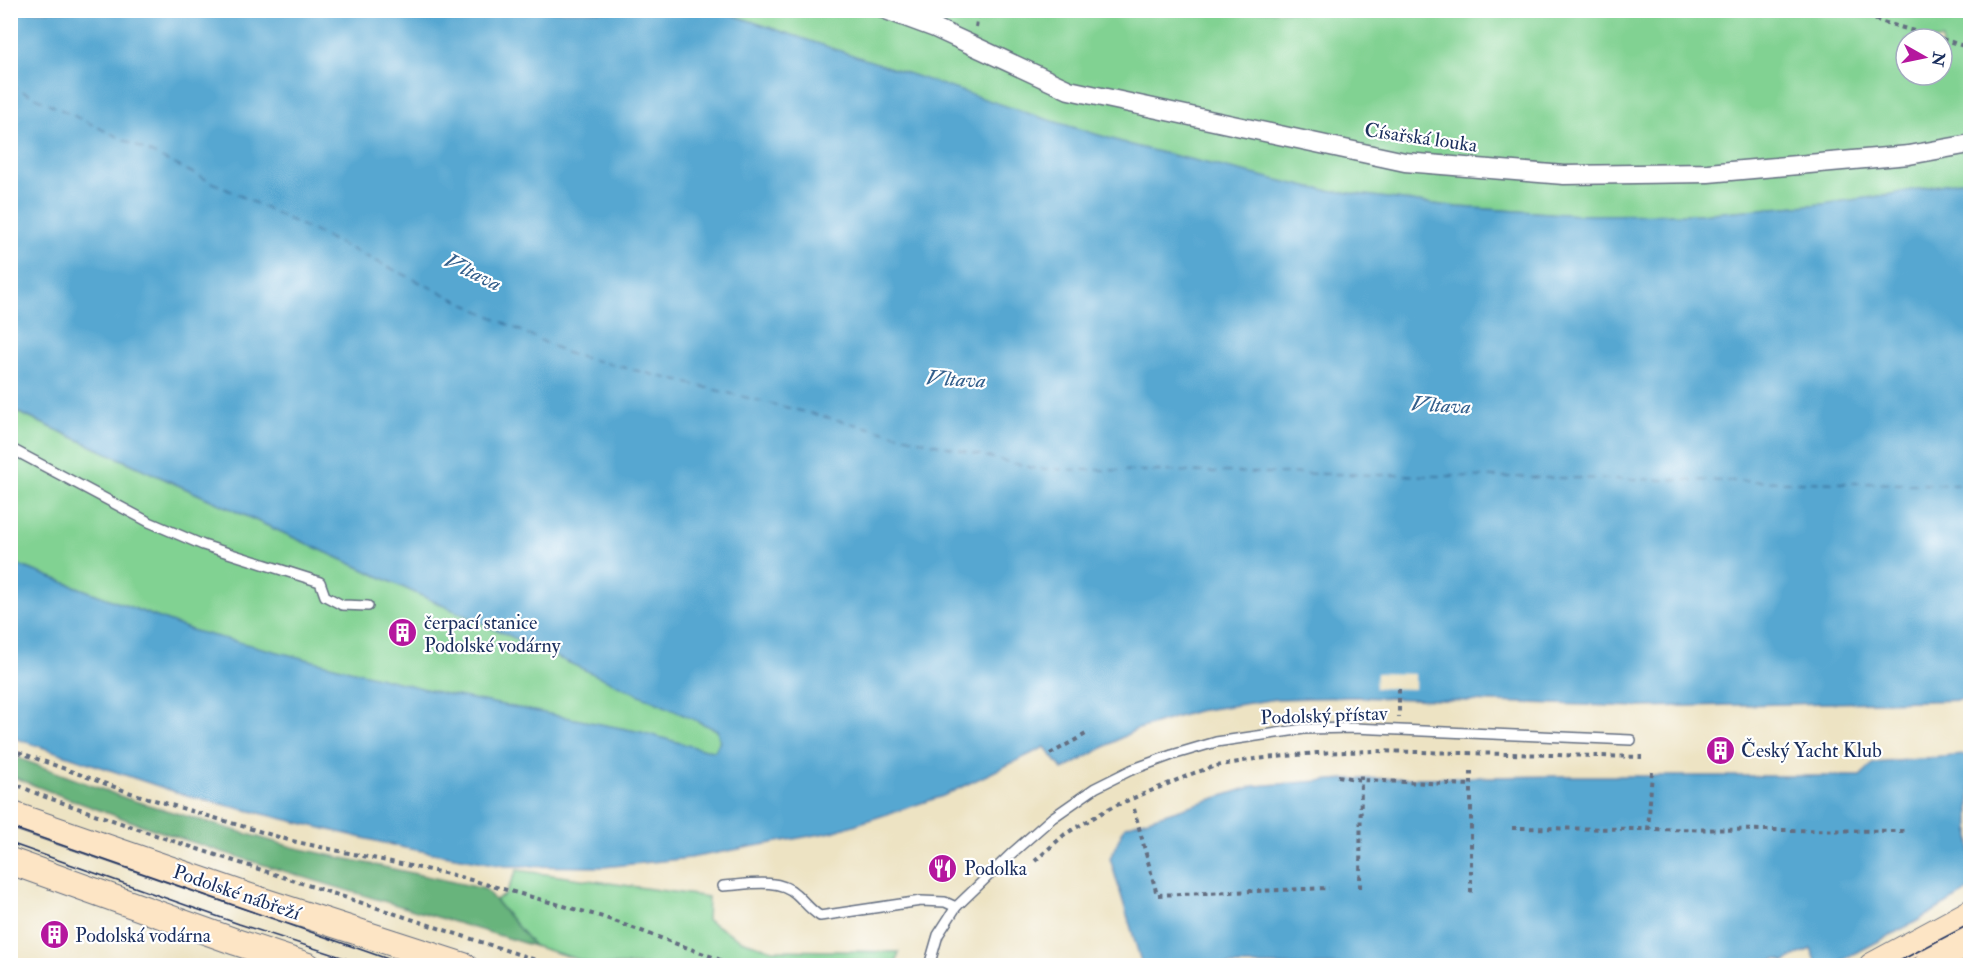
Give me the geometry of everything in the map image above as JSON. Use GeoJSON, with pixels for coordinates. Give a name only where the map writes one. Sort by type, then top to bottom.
{"type":"FeatureCollection","features":[{"type":"Feature","properties":{"kind":"main road","name":"Podolské nábřeží"},"geometry":{"type":"LineString","coordinates":[[10,814],[247,896],[464,966]]}},
{"type":"Feature","properties":{"kind":"main road"},"geometry":{"type":"LineString","coordinates":[[10,861],[308,966]]}},
{"type":"Feature","properties":{"kind":"main road"},"geometry":{"type":"LineString","coordinates":[[1872,966],[1971,914]]}},
{"type":"Feature","properties":{"kind":"main road"},"geometry":{"type":"LineString","coordinates":[[1926,966],[1971,941]]}},
{"type":"Feature","properties":{"kind":"street","name":"Císařská louka"},"geometry":{"type":"LineString","coordinates":[[886,10],[935,28],[1069,90],[1405,162],[1564,175],[1708,173],[1909,155],[1971,144]]}},
{"type":"Feature","properties":{"kind":"lane"},"geometry":{"type":"LineString","coordinates":[[10,448],[149,522],[203,545],[320,582],[325,596],[342,605],[368,606]]}},
{"type":"Feature","properties":{"kind":"lane","name":"Podolský přístav"},"geometry":{"type":"LineString","coordinates":[[929,966],[938,935],[956,907],[1052,818],[1095,788],[1131,770],[1216,742],[1304,729],[1353,728],[1631,740]]}},
{"type":"Feature","properties":{"kind":"lane"},"geometry":{"type":"LineString","coordinates":[[723,886],[774,883],[797,894],[810,910],[820,916],[921,901],[945,902],[956,907]]}},
{"type":"Feature","properties":{"kind":"path"},"geometry":{"type":"LineString","coordinates":[[1849,12],[1900,27]]}},
{"type":"Feature","properties":{"kind":"path"},"geometry":{"type":"LineString","coordinates":[[1954,43],[1971,48]]}},
{"type":"Feature","properties":{"kind":"path"},"geometry":{"type":"LineString","coordinates":[[1399,689],[1399,730]]}},
{"type":"Feature","properties":{"kind":"path"},"geometry":{"type":"LineString","coordinates":[[1050,754],[1086,734]]}},
{"type":"Feature","properties":{"kind":"path"},"geometry":{"type":"LineString","coordinates":[[10,748],[131,793],[291,841],[453,875],[603,916],[731,966]]}},
{"type":"Feature","properties":{"kind":"path"},"geometry":{"type":"LineString","coordinates":[[1035,861],[1065,834],[1112,807],[1173,780],[1216,766],[1255,759],[1305,754],[1374,752],[1642,757]]}},
{"type":"Feature","properties":{"kind":"path"},"geometry":{"type":"LineString","coordinates":[[1360,888],[1361,771]]}},
{"type":"Feature","properties":{"kind":"path"},"geometry":{"type":"LineString","coordinates":[[1471,771],[1472,896]]}},
{"type":"Feature","properties":{"kind":"path"},"geometry":{"type":"LineString","coordinates":[[1648,830],[1652,772]]}},
{"type":"Feature","properties":{"kind":"path"},"geometry":{"type":"LineString","coordinates":[[1338,776],[1361,780],[1471,785]]}},
{"type":"Feature","properties":{"kind":"path"},"geometry":{"type":"LineString","coordinates":[[10,782],[158,836],[554,966]]}},
{"type":"Feature","properties":{"kind":"path"},"geometry":{"type":"LineString","coordinates":[[1134,810],[1157,895],[1329,888]]}},
{"type":"Feature","properties":{"kind":"path"},"geometry":{"type":"LineString","coordinates":[[1512,828],[1906,831]]}},
{"type":"Feature","properties":{"kind":"green space"},"geometry":{"type":"Polygon","coordinates":[[[720,11],[1970,11],[1970,179],[1887,195],[1823,204],[1700,214],[1579,215],[1457,207],[1311,188],[1138,147],[1039,117],[720,11]]]}},
{"type":"Feature","properties":{"kind":"green space"},"geometry":{"type":"Polygon","coordinates":[[[10,409],[717,730],[720,741],[715,751],[705,750],[641,732],[441,693],[194,631],[11,562],[10,409]]]}},
{"type":"Feature","properties":{"kind":"green space"},"geometry":{"type":"Polygon","coordinates":[[[10,755],[128,799],[292,847],[485,889],[534,946],[270,867],[75,801],[11,776],[10,755]]]}},
{"type":"Feature","properties":{"kind":"green space"},"geometry":{"type":"Polygon","coordinates":[[[517,870],[708,897],[707,920],[741,940],[773,950],[899,952],[896,965],[597,965],[534,946],[495,900],[505,895],[517,870]]]}},
{"type":"Feature","properties":{"kind":"water","name":"Vltava"},"geometry":{"type":"Polygon","coordinates":[[[11,11],[720,11],[1039,117],[1138,147],[1311,188],[1457,207],[1579,215],[1700,214],[1823,204],[1887,195],[1970,179],[1970,700],[1638,707],[1356,697],[1277,699],[1197,711],[1135,730],[1063,770],[1045,747],[943,796],[832,832],[690,858],[604,867],[505,866],[405,848],[188,796],[11,737],[10,562],[194,631],[441,693],[641,732],[705,750],[715,751],[720,741],[717,730],[11,409],[11,11]]]}},
{"type":"Feature","properties":{"kind":"water"},"geometry":{"type":"Polygon","coordinates":[[[1970,753],[1970,890],[1833,965],[1818,965],[1811,949],[1784,963],[1776,959],[1759,966],[1142,965],[1110,858],[1125,826],[1254,786],[1346,779],[1860,776],[1874,763],[1970,753]]]}},
{"type":"Feature","properties":{"kind":"pier"},"geometry":{"type":"Polygon","coordinates":[[[1376,673],[1415,674],[1415,689],[1375,688],[1376,673]]]}},
{"type":"Feature","properties":{"kind":"ferry route"},"geometry":{"type":"LineString","coordinates":[[10,85],[569,354],[1037,469],[1970,485]]}},
{"type":"Feature","properties":{"kind":"tram line"},"geometry":{"type":"LineString","coordinates":[[10,827],[408,966]]}},
{"type":"Feature","properties":{"kind":"tram line"},"geometry":{"type":"LineString","coordinates":[[10,843],[239,924],[369,966]]}},
{"type":"Feature","properties":{"kind":"tram line"},"geometry":{"type":"LineString","coordinates":[[1890,966],[1970,924]]}},
{"type":"Feature","properties":{"kind":"place","name":"čerpací stanice Podolské vodárny"},"geometry":{"type":"Point","coordinates":[403,633]}},
{"type":"Feature","properties":{"kind":"place","name":"Český Yacht Klub"},"geometry":{"type":"Point","coordinates":[1720,750]}},
{"type":"Feature","properties":{"kind":"place","name":"Podolka"},"geometry":{"type":"Point","coordinates":[943,868]}},
{"type":"Feature","properties":{"kind":"place","name":"Podolská vodárna"},"geometry":{"type":"Point","coordinates":[54,935]}}]}
